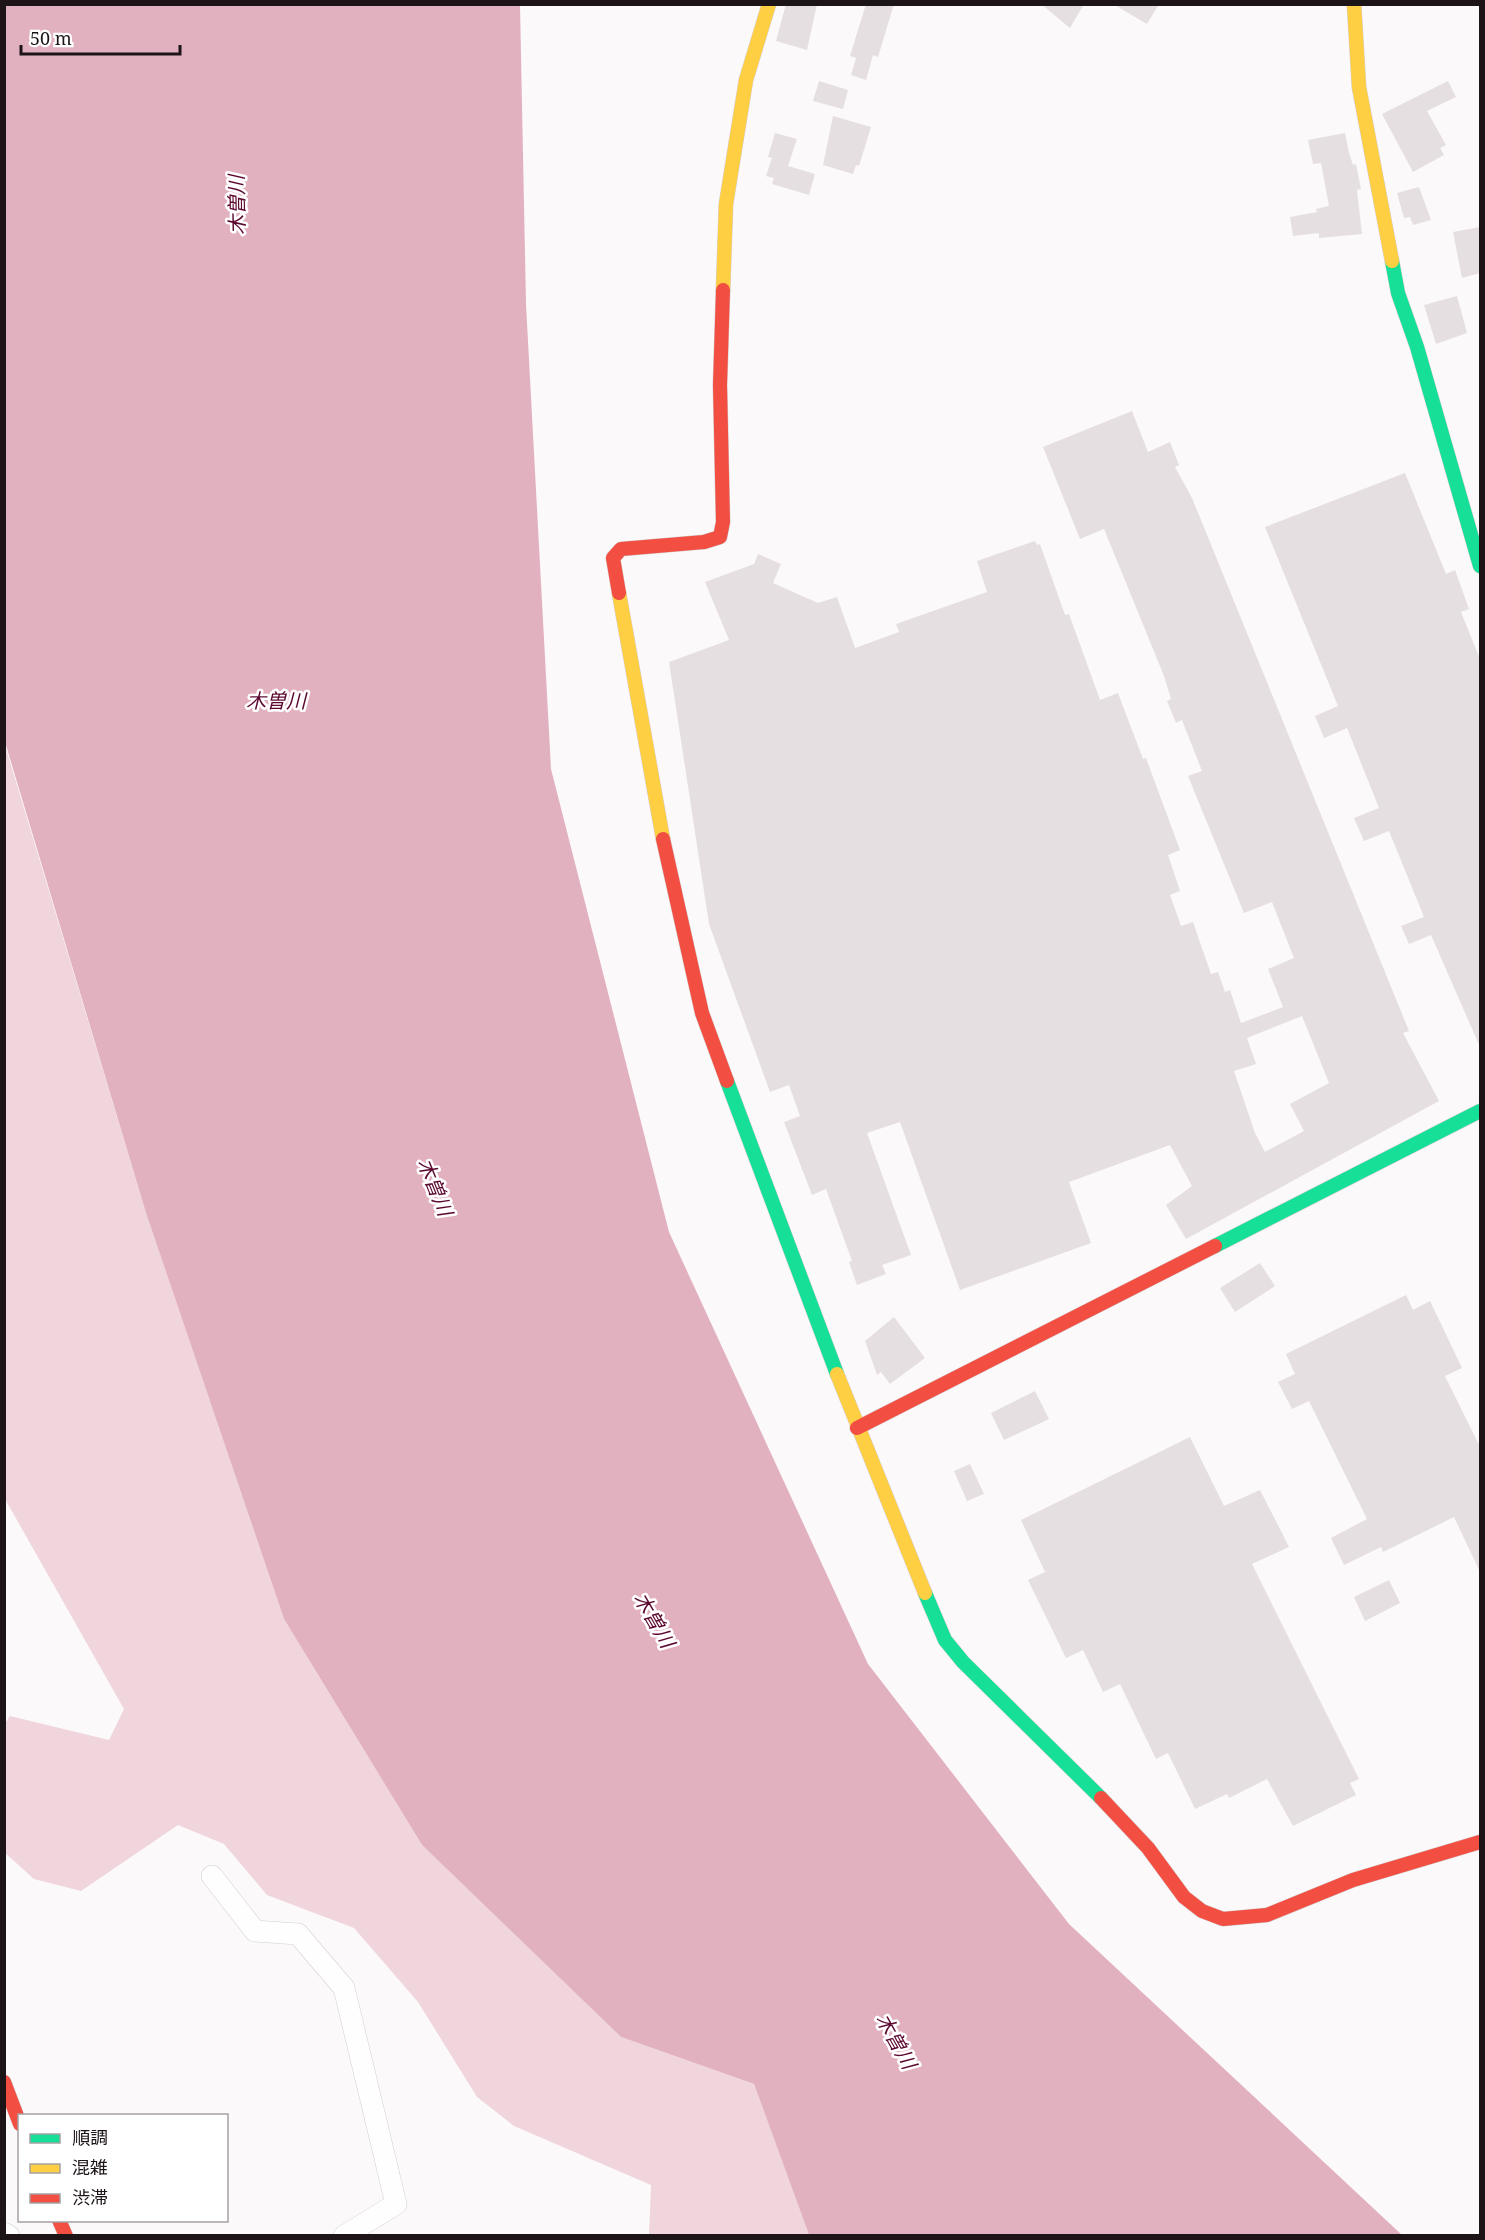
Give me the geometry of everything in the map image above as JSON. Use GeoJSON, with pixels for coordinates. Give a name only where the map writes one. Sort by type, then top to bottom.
{"type":"FeatureCollection","features":[{"type":"Feature","properties":{"kind":"street"},"geometry":{"type":"LineString","coordinates":[[769,4],[746,80],[726,204],[720,374],[723,522],[720,537],[704,542],[621,549],[613,558],[652,788],[702,1013],[857,1428],[945,1640],[963,1662],[1110,1806],[1148,1848],[1184,1897],[1202,1911],[1223,1919],[1267,1915],[1353,1880],[1480,1842]]}},
{"type":"Feature","properties":{"kind":"street"},"geometry":{"type":"LineString","coordinates":[[1354,4],[1359,87],[1398,293],[1417,347],[1480,566]]}},
{"type":"Feature","properties":{"kind":"street"},"geometry":{"type":"LineString","coordinates":[[857,1428],[1480,1111]]}},
{"type":"Feature","properties":{"kind":"street"},"geometry":{"type":"LineString","coordinates":[[212,1876],[255,1931],[298,1934],[344,1988],[396,2204],[344,2235]]}},
{"type":"Feature","properties":{"kind":"street"},"geometry":{"type":"LineString","coordinates":[[4,2082],[18,2119]]}},
{"type":"Feature","properties":{"kind":"street"},"geometry":{"type":"LineString","coordinates":[[4,2233],[9,2235]]}},
{"type":"Feature","properties":{"kind":"shaded area"},"geometry":{"type":"Polygon","coordinates":[[[4,742],[146,1213],[284,1619],[422,1845],[621,2037],[754,2084],[809,2235],[649,2235],[651,2185],[514,2126],[477,2097],[418,2002],[354,1928],[267,1895],[224,1844],[178,1825],[81,1891],[34,1879],[5,1853],[4,1725],[10,1716],[109,1740],[124,1709],[5,1499],[4,742]]]}},
{"type":"Feature","properties":{"kind":"water","name":"木曽川"},"geometry":{"type":"Polygon","coordinates":[[[4,5],[520,5],[526,304],[551,769],[669,1232],[868,1664],[1069,1924],[1402,2235],[809,2235],[754,2084],[621,2037],[422,1845],[284,1619],[146,1213],[5,742],[4,5]]]}},
{"type":"Feature","properties":{"kind":"building"},"geometry":{"type":"Polygon","coordinates":[[[786,4],[817,4],[807,50],[776,41],[786,4]]]}},
{"type":"Feature","properties":{"kind":"building"},"geometry":{"type":"Polygon","coordinates":[[[866,4],[894,4],[878,57],[873,55],[866,80],[851,75],[856,58],[850,56],[866,4]]]}},
{"type":"Feature","properties":{"kind":"building"},"geometry":{"type":"Polygon","coordinates":[[[1041,4],[1084,4],[1070,28],[1041,4]]]}},
{"type":"Feature","properties":{"kind":"building"},"geometry":{"type":"Polygon","coordinates":[[[1113,4],[1159,4],[1147,24],[1113,4]]]}},
{"type":"Feature","properties":{"kind":"building"},"geometry":{"type":"Polygon","coordinates":[[[819,81],[848,90],[843,109],[813,101],[819,81]]]}},
{"type":"Feature","properties":{"kind":"building"},"geometry":{"type":"Polygon","coordinates":[[[1448,81],[1456,97],[1427,111],[1446,145],[1440,148],[1444,155],[1413,172],[1382,114],[1448,81]]]}},
{"type":"Feature","properties":{"kind":"building"},"geometry":{"type":"Polygon","coordinates":[[[833,116],[871,127],[859,166],[856,165],[853,174],[823,165],[833,116]]]}},
{"type":"Feature","properties":{"kind":"building"},"geometry":{"type":"Polygon","coordinates":[[[775,133],[797,139],[788,166],[815,174],[809,195],[772,184],[774,178],[766,176],[772,158],[768,157],[775,133]]]}},
{"type":"Feature","properties":{"kind":"building"},"geometry":{"type":"Polygon","coordinates":[[[1345,133],[1353,165],[1356,164],[1361,189],[1357,190],[1362,234],[1319,238],[1319,233],[1293,236],[1290,217],[1317,212],[1316,209],[1329,206],[1321,163],[1313,164],[1308,140],[1345,133]]]}},
{"type":"Feature","properties":{"kind":"building"},"geometry":{"type":"Polygon","coordinates":[[[1419,187],[1431,220],[1413,225],[1410,217],[1404,218],[1397,193],[1419,187]]]}},
{"type":"Feature","properties":{"kind":"building"},"geometry":{"type":"Polygon","coordinates":[[[1480,227],[1480,273],[1462,278],[1453,232],[1480,227]]]}},
{"type":"Feature","properties":{"kind":"building"},"geometry":{"type":"Polygon","coordinates":[[[1457,296],[1467,333],[1436,344],[1424,305],[1457,296]]]}},
{"type":"Feature","properties":{"kind":"building"},"geometry":{"type":"Polygon","coordinates":[[[1132,411],[1148,452],[1170,442],[1179,465],[1175,467],[1192,498],[1409,1031],[1403,1033],[1439,1101],[1186,1239],[1166,1205],[1192,1186],[1170,1145],[1069,1182],[1091,1243],[960,1290],[900,1122],[867,1133],[911,1255],[882,1265],[886,1274],[857,1285],[849,1262],[852,1261],[826,1189],[812,1195],[784,1122],[800,1116],[789,1085],[770,1092],[709,924],[669,662],[729,640],[705,582],[754,564],[758,554],[781,564],[773,583],[818,603],[837,597],[855,648],[899,632],[896,624],[987,592],[977,561],[1035,541],[1037,545],[1040,544],[1065,615],[1069,614],[1100,700],[1118,693],[1143,759],[1146,758],[1180,850],[1168,855],[1180,891],[1170,895],[1181,926],[1193,922],[1211,974],[1218,972],[1225,992],[1230,990],[1241,1023],[1283,1007],[1268,969],[1294,958],[1272,902],[1244,913],[1188,776],[1202,771],[1182,720],[1176,723],[1167,701],[1171,699],[1164,676],[1104,529],[1080,539],[1043,447],[1132,411]],[[1302,1016],[1247,1038],[1256,1064],[1234,1071],[1255,1133],[1265,1152],[1304,1131],[1290,1104],[1329,1083],[1302,1016]]]}},
{"type":"Feature","properties":{"kind":"building"},"geometry":{"type":"Polygon","coordinates":[[[1405,473],[1446,574],[1455,570],[1469,609],[1461,612],[1480,659],[1480,1047],[1431,935],[1409,944],[1401,926],[1424,917],[1389,831],[1364,841],[1354,818],[1379,808],[1347,728],[1324,738],[1315,716],[1338,706],[1265,527],[1405,473]]]}},
{"type":"Feature","properties":{"kind":"building"},"geometry":{"type":"Polygon","coordinates":[[[1260,1263],[1275,1286],[1235,1312],[1220,1288],[1260,1263]]]}},
{"type":"Feature","properties":{"kind":"building"},"geometry":{"type":"Polygon","coordinates":[[[1406,1295],[1413,1310],[1430,1301],[1462,1368],[1445,1376],[1480,1447],[1480,1572],[1454,1517],[1383,1552],[1381,1547],[1344,1565],[1331,1538],[1367,1519],[1309,1401],[1292,1409],[1278,1382],[1295,1374],[1286,1354],[1406,1295]]]}},
{"type":"Feature","properties":{"kind":"building"},"geometry":{"type":"Polygon","coordinates":[[[894,1317],[925,1358],[890,1384],[881,1372],[877,1375],[865,1341],[894,1317]]]}},
{"type":"Feature","properties":{"kind":"building"},"geometry":{"type":"Polygon","coordinates":[[[1035,1391],[1049,1419],[1004,1440],[991,1413],[1035,1391]]]}},
{"type":"Feature","properties":{"kind":"building"},"geometry":{"type":"Polygon","coordinates":[[[1190,1437],[1224,1506],[1260,1490],[1289,1547],[1252,1564],[1359,1779],[1350,1783],[1356,1795],[1293,1826],[1267,1779],[1229,1798],[1227,1794],[1195,1809],[1168,1753],[1156,1759],[1120,1684],[1103,1692],[1083,1650],[1066,1658],[1028,1580],[1045,1572],[1021,1520],[1190,1437]]]}},
{"type":"Feature","properties":{"kind":"building"},"geometry":{"type":"Polygon","coordinates":[[[970,1464],[984,1494],[967,1501],[954,1471],[970,1464]]]}},
{"type":"Feature","properties":{"kind":"building"},"geometry":{"type":"Polygon","coordinates":[[[1389,1580],[1400,1603],[1365,1621],[1354,1597],[1389,1580]]]}},
{"type":"Feature","properties":{"kind":"traffic: fast"},"geometry":{"type":"LineString","coordinates":[[1392,261],[1398,293],[1417,347],[1480,566]]}},
{"type":"Feature","properties":{"kind":"traffic: fast"},"geometry":{"type":"LineString","coordinates":[[727,1081],[837,1374]]}},
{"type":"Feature","properties":{"kind":"traffic: fast"},"geometry":{"type":"LineString","coordinates":[[1215,1246],[1480,1111]]}},
{"type":"Feature","properties":{"kind":"traffic: fast"},"geometry":{"type":"LineString","coordinates":[[925,1593],[945,1640],[963,1662],[1101,1798]]}},
{"type":"Feature","properties":{"kind":"traffic: slow"},"geometry":{"type":"LineString","coordinates":[[723,290],[726,204],[746,80],[769,4]]}},
{"type":"Feature","properties":{"kind":"traffic: slow"},"geometry":{"type":"LineString","coordinates":[[1354,4],[1359,87],[1392,261]]}},
{"type":"Feature","properties":{"kind":"traffic: slow"},"geometry":{"type":"LineString","coordinates":[[619,593],[663,839]]}},
{"type":"Feature","properties":{"kind":"traffic: slow"},"geometry":{"type":"LineString","coordinates":[[837,1374],[925,1593]]}},
{"type":"Feature","properties":{"kind":"traffic: jam"},"geometry":{"type":"LineString","coordinates":[[619,593],[613,558],[621,549],[704,542],[720,537],[723,522],[720,385],[723,290]]}},
{"type":"Feature","properties":{"kind":"traffic: jam"},"geometry":{"type":"LineString","coordinates":[[663,839],[702,1013],[727,1081]]}},
{"type":"Feature","properties":{"kind":"traffic: jam"},"geometry":{"type":"LineString","coordinates":[[857,1428],[1215,1246]]}},
{"type":"Feature","properties":{"kind":"traffic: jam"},"geometry":{"type":"LineString","coordinates":[[1101,1798],[1148,1848],[1184,1897],[1202,1911],[1223,1919],[1267,1915],[1353,1880],[1480,1842]]}},
{"type":"Feature","properties":{"kind":"traffic: jam"},"geometry":{"type":"LineString","coordinates":[[4,2082],[18,2119]]}},
{"type":"Feature","properties":{"kind":"traffic: jam"},"geometry":{"type":"LineString","coordinates":[[60,2222],[66,2236]]}}]}
